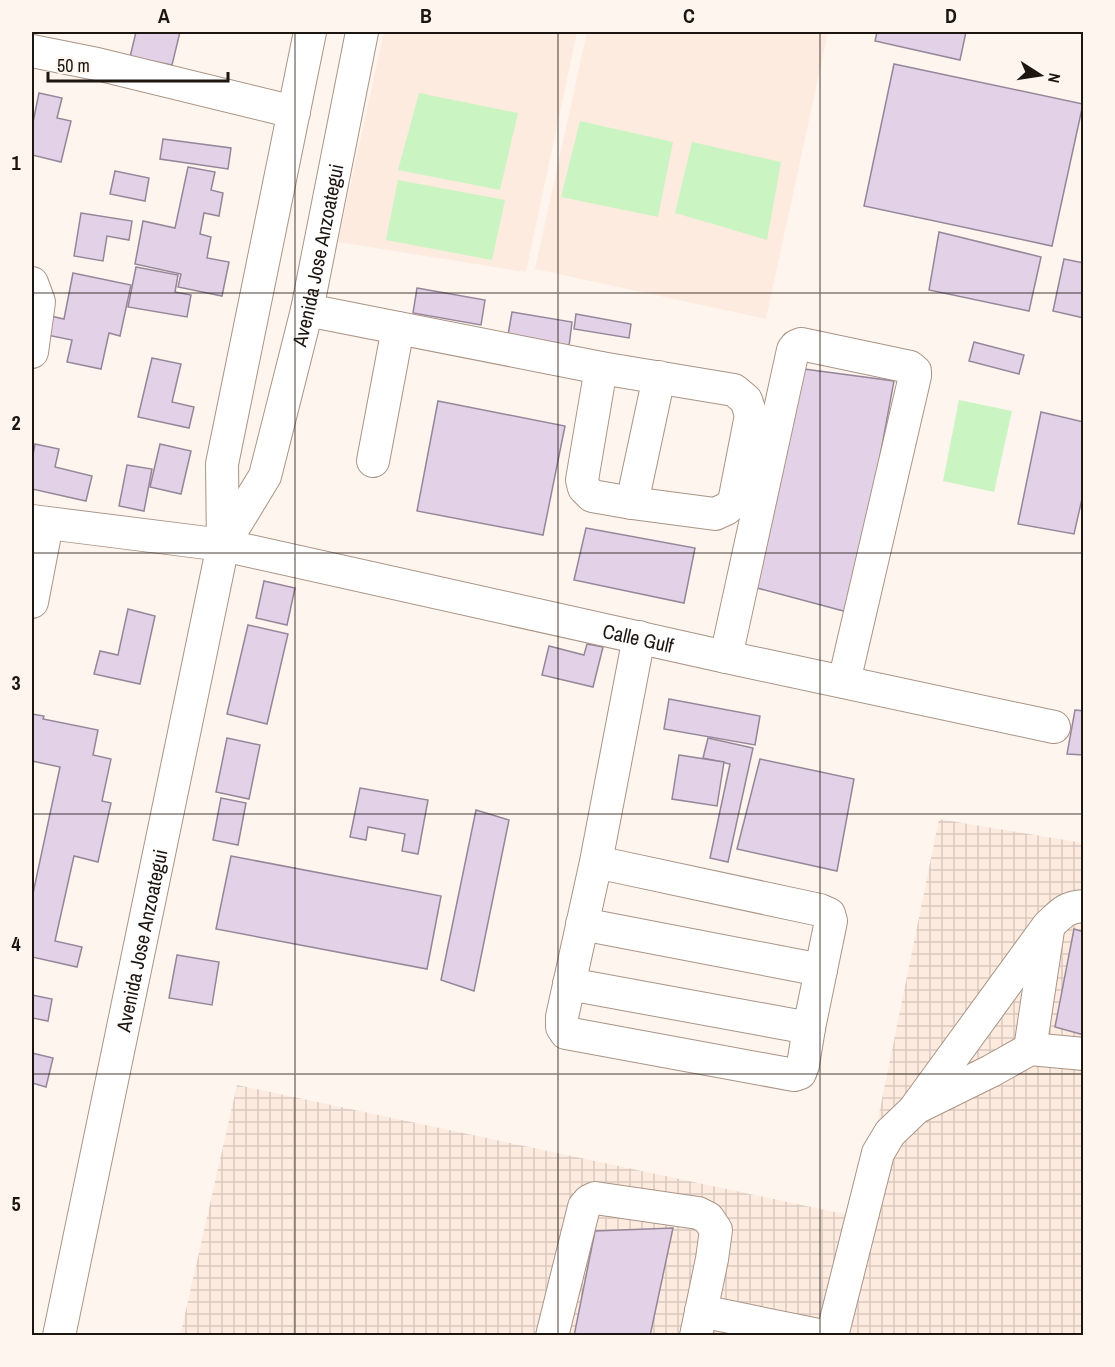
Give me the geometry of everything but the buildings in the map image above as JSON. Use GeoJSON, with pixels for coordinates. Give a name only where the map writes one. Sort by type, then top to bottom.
{"type":"FeatureCollection","features":[{"type":"Feature","properties":{"kind":"street"},"geometry":{"type":"LineString","coordinates":[[223,545],[222,464],[310,32]]}},
{"type":"Feature","properties":{"kind":"street","name":"Avenida Jose Anzoategui"},"geometry":{"type":"LineString","coordinates":[[58,1335],[223,545],[265,476],[307,310],[362,32]]}},
{"type":"Feature","properties":{"kind":"street"},"geometry":{"type":"LineString","coordinates":[[32,51],[97,64],[294,112]]}},
{"type":"Feature","properties":{"kind":"street"},"geometry":{"type":"LineString","coordinates":[[32,283],[39,302],[32,352]]}},
{"type":"Feature","properties":{"kind":"street"},"geometry":{"type":"LineString","coordinates":[[307,310],[601,368],[734,390],[746,400],[751,416],[734,502],[715,514],[632,503],[592,495],[584,488],[582,480],[601,368]]}},
{"type":"Feature","properties":{"kind":"street"},"geometry":{"type":"LineString","coordinates":[[373,461],[398,328]]}},
{"type":"Feature","properties":{"kind":"street"},"geometry":{"type":"LineString","coordinates":[[726,657],[793,350],[801,344],[910,367],[915,371],[915,376],[844,682]]}},
{"type":"Feature","properties":{"kind":"street"},"geometry":{"type":"LineString","coordinates":[[632,503],[659,378]]}},
{"type":"Feature","properties":{"kind":"street"},"geometry":{"type":"LineString","coordinates":[[32,602],[39,523]]}},
{"type":"Feature","properties":{"kind":"street","name":"Calle Gulf"},"geometry":{"type":"LineString","coordinates":[[39,523],[223,545],[1054,727]]}},
{"type":"Feature","properties":{"kind":"street"},"geometry":{"type":"LineString","coordinates":[[596,862],[820,910],[829,914],[831,921],[800,1073],[794,1075],[566,1033],[562,1027],[562,1017],[596,862],[639,637]]}},
{"type":"Feature","properties":{"kind":"street"},"geometry":{"type":"LineString","coordinates":[[832,1335],[878,1153],[890,1133],[914,1110],[1048,926],[1071,907],[1083,906]]}},
{"type":"Feature","properties":{"kind":"street"},"geometry":{"type":"LineString","coordinates":[[582,924],[821,970]]}},
{"type":"Feature","properties":{"kind":"street"},"geometry":{"type":"LineString","coordinates":[[1030,1049],[1048,926]]}},
{"type":"Feature","properties":{"kind":"street"},"geometry":{"type":"LineString","coordinates":[[569,984],[809,1028]]}},
{"type":"Feature","properties":{"kind":"street"},"geometry":{"type":"LineString","coordinates":[[914,1110],[1030,1049],[1083,1054]]}},
{"type":"Feature","properties":{"kind":"street"},"geometry":{"type":"LineString","coordinates":[[552,1335],[584,1207],[595,1198],[698,1212],[708,1218],[716,1230],[698,1323],[823,1335]]}},
{"type":"Feature","properties":{"kind":"shaded area"},"geometry":{"type":"Polygon","coordinates":[[[384,32],[577,32],[526,272],[338,242],[384,32]]]}},
{"type":"Feature","properties":{"kind":"shaded area"},"geometry":{"type":"Polygon","coordinates":[[[587,32],[828,32],[766,319],[535,269],[587,32]]]}},
{"type":"Feature","properties":{"kind":"shaded area"},"geometry":{"type":"Polygon","coordinates":[[[939,819],[1083,843],[1083,1335],[180,1336],[237,1085],[858,1217],[939,819]]]}},
{"type":"Feature","properties":{"kind":"green space"},"geometry":{"type":"Polygon","coordinates":[[[419,93],[518,113],[500,190],[398,170],[419,93]]]}},
{"type":"Feature","properties":{"kind":"green space"},"geometry":{"type":"Polygon","coordinates":[[[580,121],[673,142],[658,217],[561,197],[580,121]]]}},
{"type":"Feature","properties":{"kind":"green space"},"geometry":{"type":"Polygon","coordinates":[[[692,142],[781,162],[767,240],[675,213],[692,142]]]}},
{"type":"Feature","properties":{"kind":"green space"},"geometry":{"type":"Polygon","coordinates":[[[398,180],[505,200],[492,260],[386,240],[398,180]]]}},
{"type":"Feature","properties":{"kind":"green space"},"geometry":{"type":"Polygon","coordinates":[[[959,400],[1012,411],[994,492],[943,481],[959,400]]]}}]}
